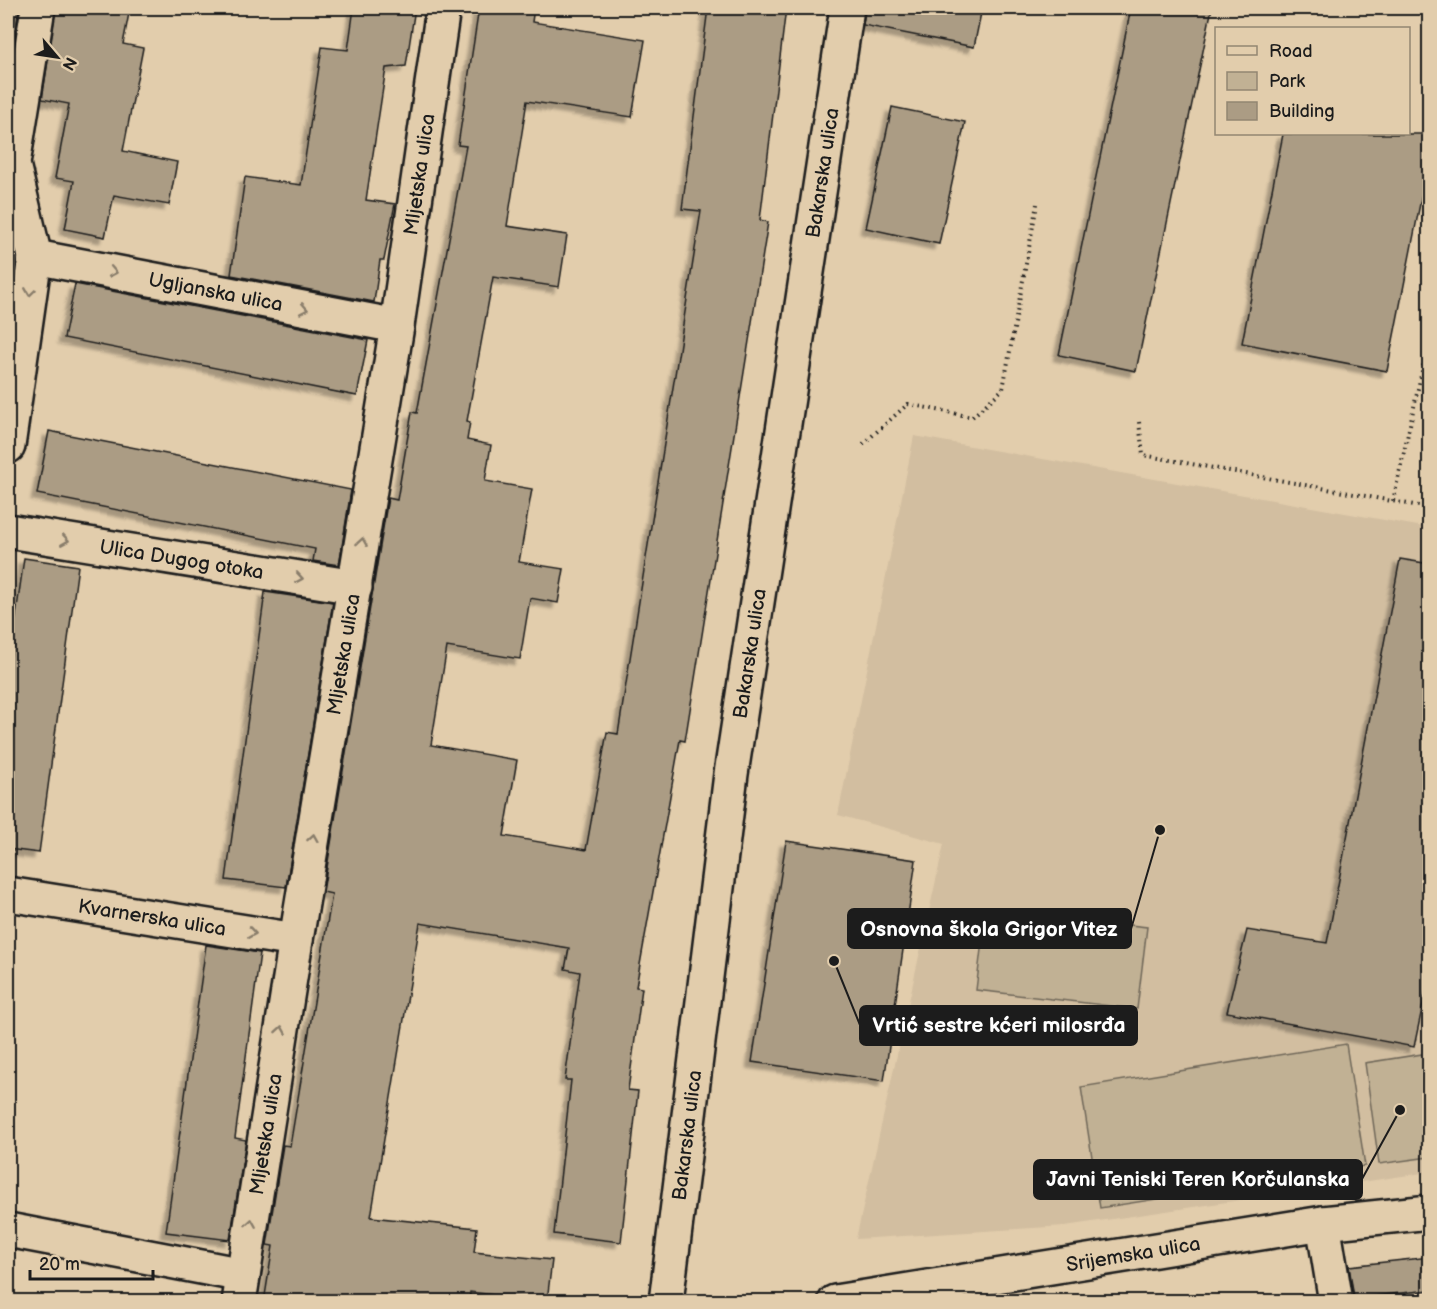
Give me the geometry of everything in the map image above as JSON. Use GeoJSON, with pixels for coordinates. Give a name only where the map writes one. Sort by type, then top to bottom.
{"type":"FeatureCollection","features":[{"type":"Feature","properties":{"kind":"street"},"geometry":{"type":"LineString","coordinates":[[8,446],[35,257],[13,164],[38,8]]}},
{"type":"Feature","properties":{"kind":"street","name":"Mljetska ulica"},"geometry":{"type":"LineString","coordinates":[[241,1288],[397,326],[443,8]]}},
{"type":"Feature","properties":{"kind":"street","name":"Bakarska ulica"},"geometry":{"type":"LineString","coordinates":[[666,1302],[731,774],[847,8]]}},
{"type":"Feature","properties":{"kind":"street","name":"Ugljanska ulica"},"geometry":{"type":"LineString","coordinates":[[35,257],[397,326]]}},
{"type":"Feature","properties":{"kind":"street","name":"Ulica Dugog otoka"},"geometry":{"type":"LineString","coordinates":[[8,531],[355,587]]}},
{"type":"Feature","properties":{"kind":"street","name":"Kvarnerska ulica"},"geometry":{"type":"LineString","coordinates":[[8,894],[296,940]]}},
{"type":"Feature","properties":{"kind":"street","name":"Srijemska ulica"},"geometry":{"type":"LineString","coordinates":[[856,1300],[1323,1223],[1430,1212]]}},
{"type":"Feature","properties":{"kind":"street"},"geometry":{"type":"LineString","coordinates":[[1323,1223],[1336,1302]]}},
{"type":"Feature","properties":{"kind":"street"},"geometry":{"type":"LineString","coordinates":[[8,1230],[241,1288]]}},
{"type":"Feature","properties":{"kind":"path"},"geometry":{"type":"LineString","coordinates":[[863,444],[908,404],[972,417],[1003,389],[1036,204]]}},
{"type":"Feature","properties":{"kind":"path"},"geometry":{"type":"LineString","coordinates":[[1393,501],[1430,335]]}},
{"type":"Feature","properties":{"kind":"path"},"geometry":{"type":"LineString","coordinates":[[1139,422],[1143,455],[1430,508]]}},
{"type":"Feature","properties":{"kind":"shaded area"},"geometry":{"type":"Polygon","coordinates":[[[914,436],[1429,528],[1429,1172],[1065,1226],[856,1239],[944,844],[838,815],[914,436]]]}},
{"type":"Feature","properties":{"kind":"green space"},"geometry":{"type":"Polygon","coordinates":[[[986,909],[1147,927],[1137,1009],[976,990],[986,909]]]}},
{"type":"Feature","properties":{"kind":"green space"},"geometry":{"type":"Polygon","coordinates":[[[1346,1044],[1365,1166],[1100,1208],[1081,1087],[1346,1044]]]}},
{"type":"Feature","properties":{"kind":"green space"},"geometry":{"type":"Polygon","coordinates":[[[1429,1053],[1429,1157],[1379,1164],[1365,1063],[1429,1053]]]}},
{"type":"Feature","properties":{"kind":"building"},"geometry":{"type":"Polygon","coordinates":[[[8,8],[19,8],[8,80],[8,8]]]}},
{"type":"Feature","properties":{"kind":"building"},"geometry":{"type":"Polygon","coordinates":[[[56,8],[130,8],[123,44],[143,48],[123,151],[177,162],[169,205],[114,195],[105,237],[65,229],[74,181],[55,178],[69,104],[42,99],[56,8]]]}},
{"type":"Feature","properties":{"kind":"building"},"geometry":{"type":"Polygon","coordinates":[[[354,8],[415,8],[406,66],[386,68],[366,200],[395,204],[384,260],[380,260],[374,302],[231,275],[245,177],[301,185],[322,47],[348,50],[354,8]]]}},
{"type":"Feature","properties":{"kind":"building"},"geometry":{"type":"Polygon","coordinates":[[[479,8],[534,8],[532,22],[645,40],[632,117],[527,101],[507,226],[567,235],[559,287],[493,277],[467,421],[470,422],[467,440],[491,445],[485,481],[532,489],[519,562],[564,569],[558,603],[530,598],[520,659],[447,647],[431,745],[517,760],[504,836],[586,850],[607,732],[618,734],[701,211],[682,209],[708,8],[786,8],[760,220],[768,222],[685,741],[680,740],[636,987],[642,988],[628,1090],[638,1091],[621,1242],[554,1234],[571,1080],[565,1080],[580,972],[565,969],[569,948],[420,923],[371,1217],[477,1228],[474,1252],[552,1260],[547,1301],[470,1292],[469,1302],[264,1302],[273,1246],[267,1245],[283,1145],[290,1146],[332,894],[323,892],[388,498],[397,500],[412,412],[417,413],[466,146],[458,145],[479,8]]]}},
{"type":"Feature","properties":{"kind":"building"},"geometry":{"type":"Polygon","coordinates":[[[865,8],[982,8],[974,47],[863,25],[865,8]]]}},
{"type":"Feature","properties":{"kind":"building"},"geometry":{"type":"Polygon","coordinates":[[[1131,8],[1212,8],[1136,371],[1059,355],[1131,8]]]}},
{"type":"Feature","properties":{"kind":"building"},"geometry":{"type":"Polygon","coordinates":[[[892,107],[965,122],[939,244],[866,228],[892,107]]]}},
{"type":"Feature","properties":{"kind":"building"},"geometry":{"type":"Polygon","coordinates":[[[1430,134],[1430,153],[1387,371],[1242,343],[1283,135],[1430,134]]]}},
{"type":"Feature","properties":{"kind":"building"},"geometry":{"type":"Polygon","coordinates":[[[75,284],[368,340],[357,396],[64,338],[75,284]]]}},
{"type":"Feature","properties":{"kind":"building"},"geometry":{"type":"Polygon","coordinates":[[[49,431],[351,490],[339,565],[313,561],[315,549],[37,494],[49,431]]]}},
{"type":"Feature","properties":{"kind":"building"},"geometry":{"type":"Polygon","coordinates":[[[24,558],[78,566],[39,853],[8,849],[8,673],[24,558]]]}},
{"type":"Feature","properties":{"kind":"building"},"geometry":{"type":"Polygon","coordinates":[[[1400,559],[1430,564],[1430,971],[1414,1047],[1227,1012],[1247,930],[1327,943],[1400,559]]]}},
{"type":"Feature","properties":{"kind":"building"},"geometry":{"type":"Polygon","coordinates":[[[265,592],[333,602],[286,887],[226,880],[265,592]]]}},
{"type":"Feature","properties":{"kind":"building"},"geometry":{"type":"Polygon","coordinates":[[[786,841],[916,860],[884,1081],[752,1062],[786,841]]]}},
{"type":"Feature","properties":{"kind":"building"},"geometry":{"type":"Polygon","coordinates":[[[206,945],[260,953],[235,1138],[246,1140],[230,1240],[166,1232],[206,945]]]}},
{"type":"Feature","properties":{"kind":"building"},"geometry":{"type":"Polygon","coordinates":[[[1430,1257],[1430,1290],[1354,1298],[1349,1266],[1430,1257]]]}},
{"type":"Feature","properties":{"kind":"place","name":"Osnovna škola Grigor Vitez"},"geometry":{"type":"Point","coordinates":[1160,830]}},
{"type":"Feature","properties":{"kind":"place","name":"Vrtić sestre kćeri milosrđa"},"geometry":{"type":"Point","coordinates":[834,961]}},
{"type":"Feature","properties":{"kind":"place","name":"Javni Teniski Teren Korčulanska"},"geometry":{"type":"Point","coordinates":[1400,1110]}}]}
